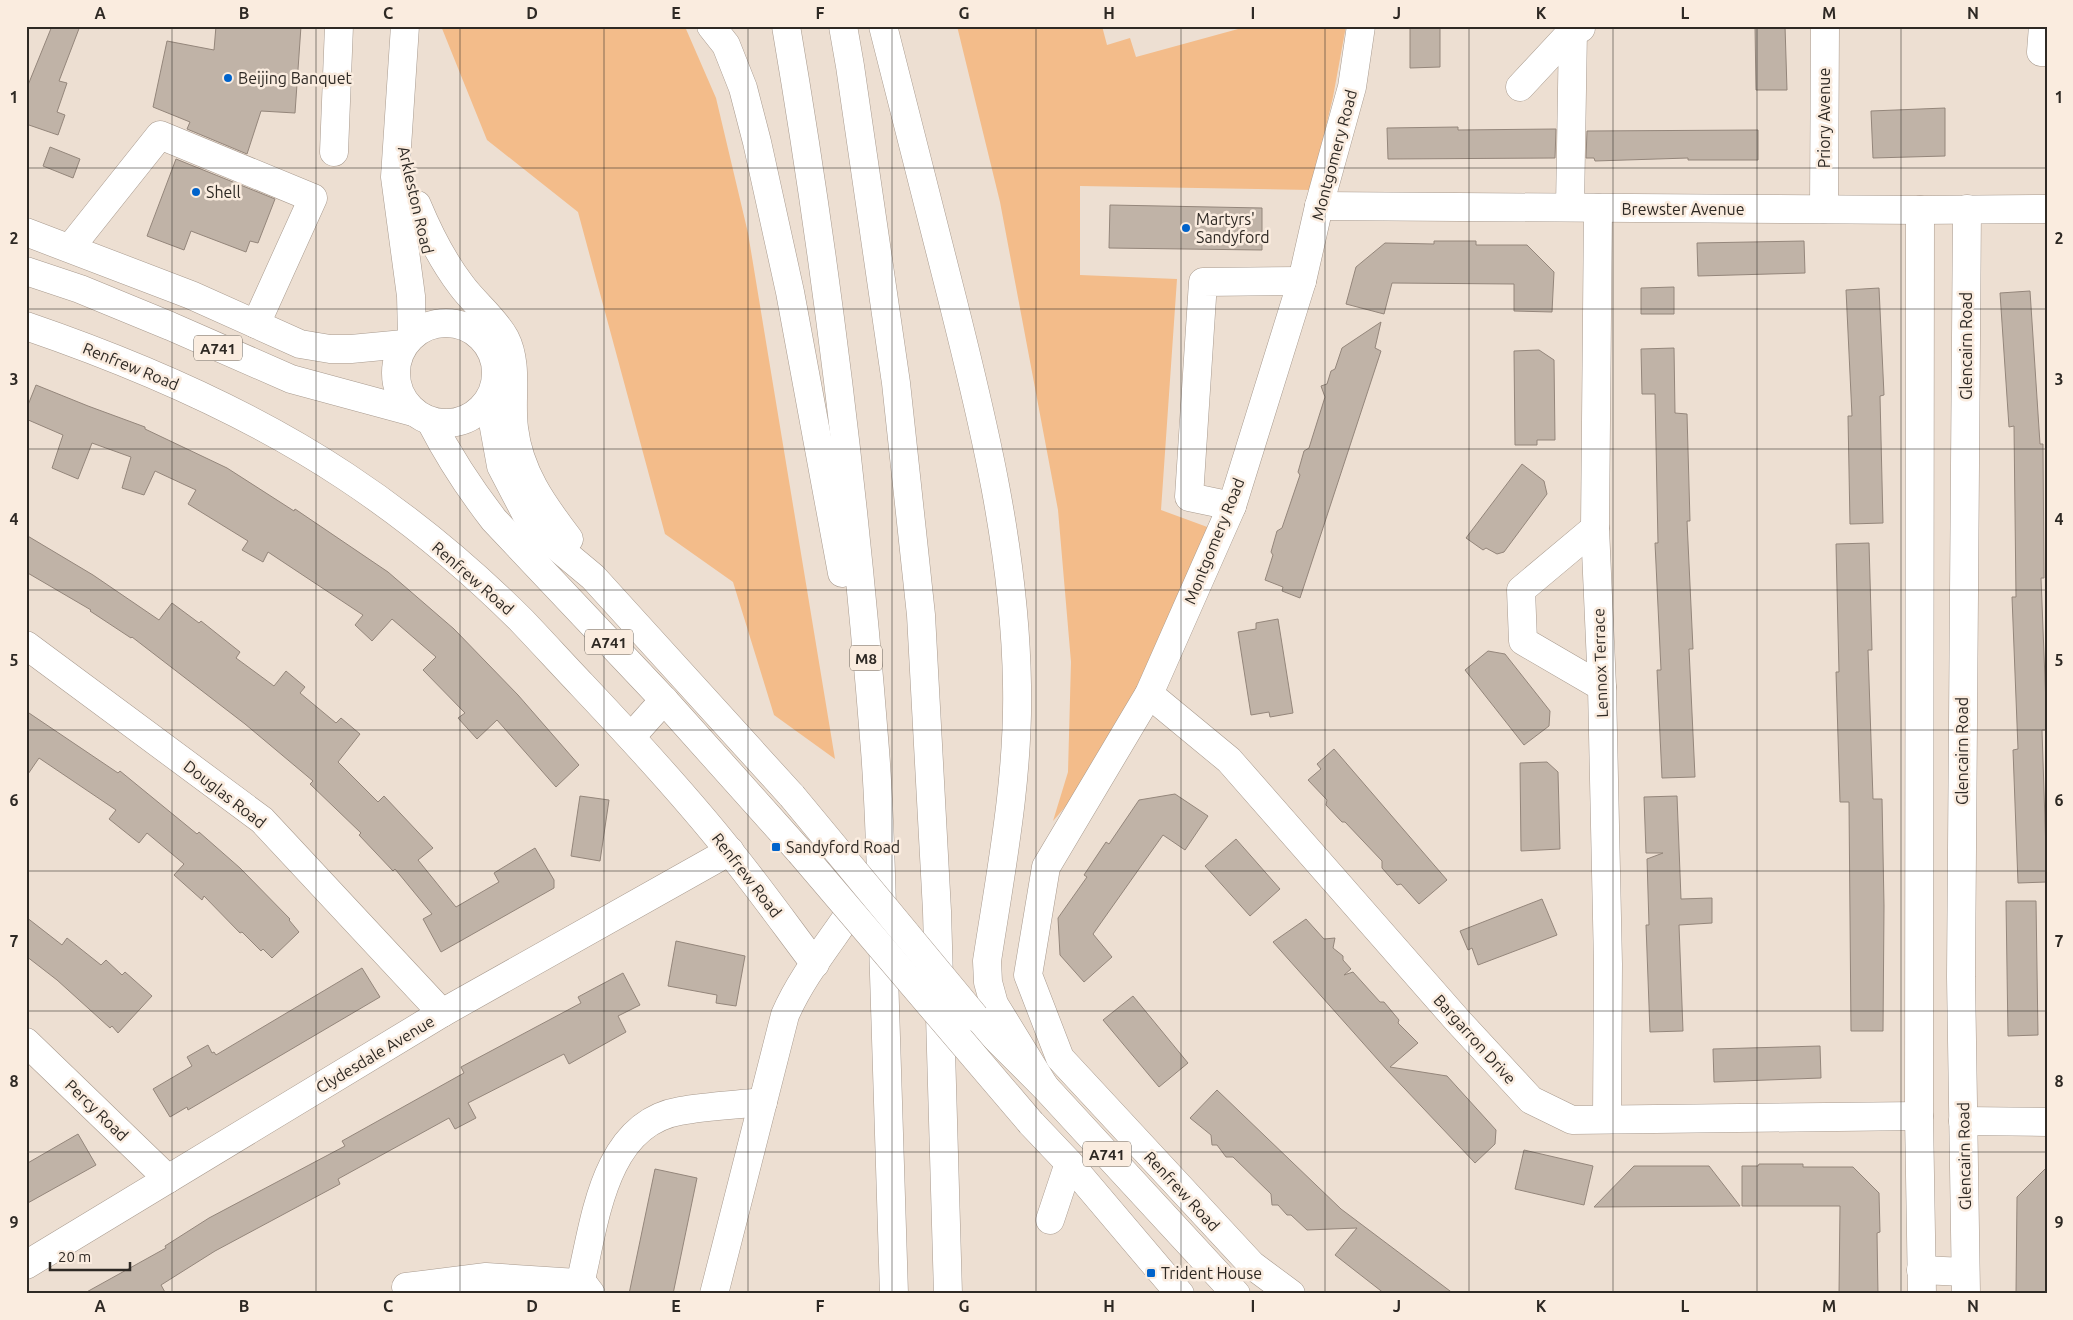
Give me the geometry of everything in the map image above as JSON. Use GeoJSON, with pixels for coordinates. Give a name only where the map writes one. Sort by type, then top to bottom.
{"type":"FeatureCollection","features":[{"type":"Feature","properties":{"kind":"main road"},"geometry":{"type":"LineString","coordinates":[[334,152],[339,26]]}},
{"type":"Feature","properties":{"kind":"main road","name":"Arkleston Road"},"geometry":{"type":"LineString","coordinates":[[406,26],[398,121],[396,177],[411,296],[408,340]]}},
{"type":"Feature","properties":{"kind":"main road"},"geometry":{"type":"LineString","coordinates":[[711,26],[726,44],[740,79],[757,142],[790,292],[875,752]]}},
{"type":"Feature","properties":{"kind":"main road","name":"M8"},"geometry":{"type":"LineString","coordinates":[[786,26],[806,143],[829,302],[845,438],[875,752],[888,1065],[894,1294]]}},
{"type":"Feature","properties":{"kind":"main road"},"geometry":{"type":"LineString","coordinates":[[842,26],[853,86],[894,374],[921,615],[938,910],[948,1294]]}},
{"type":"Feature","properties":{"kind":"main road"},"geometry":{"type":"LineString","coordinates":[[883,26],[966,353],[998,496],[1014,617],[1017,687],[1011,799],[987,961],[988,982],[994,1004],[1045,1087]]}},
{"type":"Feature","properties":{"kind":"main road","name":"Montgomery Road"},"geometry":{"type":"LineString","coordinates":[[1028,975],[1046,867],[1149,694],[1232,506],[1302,281],[1319,206],[1352,88],[1361,26]]}},
{"type":"Feature","properties":{"kind":"main road","name":"Priory Avenue"},"geometry":{"type":"LineString","coordinates":[[1824,209],[1825,26]]}},
{"type":"Feature","properties":{"kind":"main road"},"geometry":{"type":"LineString","coordinates":[[2044,26],[2042,52],[2047,52]]}},
{"type":"Feature","properties":{"kind":"main road"},"geometry":{"type":"LineString","coordinates":[[1520,87],[1581,28]]}},
{"type":"Feature","properties":{"kind":"main road"},"geometry":{"type":"LineString","coordinates":[[1570,207],[1581,28]]}},
{"type":"Feature","properties":{"kind":"main road","name":"Arkleston Road"},"geometry":{"type":"LineString","coordinates":[[398,121],[431,262],[469,328]]}},
{"type":"Feature","properties":{"kind":"main road"},"geometry":{"type":"LineString","coordinates":[[70,248],[160,135],[214,157],[313,198],[256,324]]}},
{"type":"Feature","properties":{"kind":"main road","name":"A741"},"geometry":{"type":"LineString","coordinates":[[417,205],[432,241],[449,269],[505,338],[513,368],[512,405],[517,450],[525,474],[552,517],[577,549],[593,577]]}},
{"type":"Feature","properties":{"kind":"main road","name":"Brewster Avenue"},"geometry":{"type":"LineString","coordinates":[[1319,206],[1920,210],[2047,209]]}},
{"type":"Feature","properties":{"kind":"main road","name":"Lennox Terrace"},"geometry":{"type":"LineString","coordinates":[[1598,208],[1595,528],[1602,687],[1608,964],[1607,1119]]}},
{"type":"Feature","properties":{"kind":"main road","name":"Glencairn Road"},"geometry":{"type":"LineString","coordinates":[[1966,1283],[1961,977],[1967,209]]}},
{"type":"Feature","properties":{"kind":"main road"},"geometry":{"type":"LineString","coordinates":[[1920,210],[1919,1116],[1921,1282],[1966,1283]]}},
{"type":"Feature","properties":{"kind":"main road","name":"A741"},"geometry":{"type":"LineString","coordinates":[[26,232],[191,295],[300,344],[330,349],[352,349],[408,340]]}},
{"type":"Feature","properties":{"kind":"main road","name":"A741"},"geometry":{"type":"LineString","coordinates":[[26,271],[80,289],[291,379],[422,417],[446,450],[473,493],[494,520],[664,700],[800,852],[1031,1123],[1069,1163],[1180,1294]]}},
{"type":"Feature","properties":{"kind":"main road"},"geometry":{"type":"LineString","coordinates":[[1232,506],[1189,497],[1202,282],[1302,281]]}},
{"type":"Feature","properties":{"kind":"main road"},"geometry":{"type":"LineString","coordinates":[[439,323],[454,323],[469,328],[480,336],[489,347],[495,360],[494,388],[489,400],[478,412],[464,421],[447,424],[422,417],[405,403],[395,380],[398,355],[408,340],[424,327],[439,323]]}},
{"type":"Feature","properties":{"kind":"main road","name":"Renfrew Road"},"geometry":{"type":"LineString","coordinates":[[26,326],[155,374],[219,404],[284,439],[344,475],[400,515],[459,564],[520,619],[631,737],[730,851],[815,964]]}},
{"type":"Feature","properties":{"kind":"main road","name":"A741"},"geometry":{"type":"LineString","coordinates":[[489,400],[502,466],[526,514],[545,537],[593,577],[792,796],[975,1017],[1045,1087],[1236,1294]]}},
{"type":"Feature","properties":{"kind":"main road"},"geometry":{"type":"LineString","coordinates":[[1595,528],[1521,590],[1522,632],[1523,641],[1602,687]]}},
{"type":"Feature","properties":{"kind":"main road","name":"Douglas Road"},"geometry":{"type":"LineString","coordinates":[[26,645],[262,820],[442,1013]]}},
{"type":"Feature","properties":{"kind":"main road","name":"Bargarron Drive"},"geometry":{"type":"LineString","coordinates":[[1149,694],[1229,760],[1458,1021],[1531,1100],[1572,1120],[1919,1116]]}},
{"type":"Feature","properties":{"kind":"main road"},"geometry":{"type":"LineString","coordinates":[[631,737],[664,700]]}},
{"type":"Feature","properties":{"kind":"main road","name":"Clydesdale Avenue"},"geometry":{"type":"LineString","coordinates":[[26,1265],[442,1013],[730,851]]}},
{"type":"Feature","properties":{"kind":"main road"},"geometry":{"type":"LineString","coordinates":[[714,1294],[785,1015],[815,964],[851,912]]}},
{"type":"Feature","properties":{"kind":"main road","name":"Renfrew Road"},"geometry":{"type":"LineString","coordinates":[[1028,975],[1060,1058],[1252,1265],[1291,1294]]}},
{"type":"Feature","properties":{"kind":"main road"},"geometry":{"type":"LineString","coordinates":[[1920,978],[1961,977]]}},
{"type":"Feature","properties":{"kind":"main road","name":"Percy Road"},"geometry":{"type":"LineString","coordinates":[[26,1042],[168,1179]]}},
{"type":"Feature","properties":{"kind":"main road"},"geometry":{"type":"LineString","coordinates":[[406,1287],[486,1277],[585,1289],[604,1184],[616,1157],[632,1136],[656,1119],[678,1111],[763,1102]]}},
{"type":"Feature","properties":{"kind":"main road"},"geometry":{"type":"LineString","coordinates":[[1963,1121],[2047,1122]]}},
{"type":"Feature","properties":{"kind":"main road"},"geometry":{"type":"LineString","coordinates":[[1050,1220],[1069,1163]]}},
{"type":"Feature","properties":{"kind":"shaded area"},"geometry":{"type":"Polygon","coordinates":[[[441,26],[682,26],[686,29],[716,98],[748,233],[835,759],[774,715],[733,582],[665,534],[578,212],[487,140],[441,26]]]}},
{"type":"Feature","properties":{"kind":"shaded area"},"geometry":{"type":"Polygon","coordinates":[[[957,26],[1102,26],[1107,45],[1130,38],[1136,57],[1249,26],[1346,26],[1333,97],[1311,190],[1080,186],[1080,275],[1177,279],[1161,510],[1210,528],[1161,645],[1084,785],[1053,821],[1068,772],[1071,662],[1058,510],[1000,202],[957,26]]]}},
{"type":"Feature","properties":{"kind":"building"},"geometry":{"type":"Polygon","coordinates":[[[52,26],[80,26],[59,81],[67,83],[57,112],[65,115],[58,135],[26,124],[26,90],[52,26]]]}},
{"type":"Feature","properties":{"kind":"building","name":"Beijing Banquet"},"geometry":{"type":"Polygon","coordinates":[[[216,26],[301,26],[295,113],[261,111],[247,154],[187,129],[190,122],[153,107],[167,41],[214,50],[216,26]]]}},
{"type":"Feature","properties":{"kind":"building"},"geometry":{"type":"Polygon","coordinates":[[[1410,26],[1440,26],[1440,67],[1410,68],[1410,26]]]}},
{"type":"Feature","properties":{"kind":"building"},"geometry":{"type":"Polygon","coordinates":[[[1755,26],[1785,26],[1787,90],[1756,90],[1755,26]]]}},
{"type":"Feature","properties":{"kind":"building"},"geometry":{"type":"Polygon","coordinates":[[[1945,108],[1945,156],[1873,158],[1871,111],[1945,108]]]}},
{"type":"Feature","properties":{"kind":"building"},"geometry":{"type":"Polygon","coordinates":[[[1458,127],[1458,130],[1556,129],[1555,158],[1388,159],[1387,128],[1458,127]]]}},
{"type":"Feature","properties":{"kind":"building"},"geometry":{"type":"Polygon","coordinates":[[[1758,130],[1758,160],[1688,160],[1688,158],[1595,161],[1594,158],[1586,158],[1587,131],[1758,130]]]}},
{"type":"Feature","properties":{"kind":"building"},"geometry":{"type":"Polygon","coordinates":[[[50,147],[80,159],[73,178],[43,166],[50,147]]]}},
{"type":"Feature","properties":{"kind":"building"},"geometry":{"type":"Polygon","coordinates":[[[176,159],[275,199],[258,243],[250,241],[246,252],[191,231],[184,250],[147,236],[176,159]]]}},
{"type":"Feature","properties":{"kind":"building","name":"Martyrs' Sandyford"},"geometry":{"type":"Polygon","coordinates":[[[1110,205],[1262,208],[1262,250],[1109,248],[1110,205]]]}},
{"type":"Feature","properties":{"kind":"building"},"geometry":{"type":"Polygon","coordinates":[[[1434,241],[1476,241],[1476,245],[1527,245],[1554,272],[1552,312],[1514,311],[1514,284],[1392,283],[1384,314],[1346,304],[1356,267],[1385,243],[1434,244],[1434,241]]]}},
{"type":"Feature","properties":{"kind":"building"},"geometry":{"type":"Polygon","coordinates":[[[1804,241],[1805,273],[1698,276],[1697,243],[1804,241]]]}},
{"type":"Feature","properties":{"kind":"building"},"geometry":{"type":"Polygon","coordinates":[[[1674,287],[1674,314],[1641,314],[1641,288],[1674,287]]]}},
{"type":"Feature","properties":{"kind":"building"},"geometry":{"type":"Polygon","coordinates":[[[1879,288],[1884,395],[1880,396],[1883,523],[1850,524],[1848,416],[1852,416],[1846,290],[1879,288]]]}},
{"type":"Feature","properties":{"kind":"building"},"geometry":{"type":"Polygon","coordinates":[[[2030,291],[2040,444],[2043,444],[2044,578],[2041,578],[2047,730],[2042,730],[2047,882],[2018,883],[2013,750],[2018,749],[2012,597],[2016,597],[2014,426],[2009,427],[2000,293],[2030,291]]]}},
{"type":"Feature","properties":{"kind":"building"},"geometry":{"type":"Polygon","coordinates":[[[1381,322],[1375,348],[1381,351],[1300,598],[1282,591],[1283,587],[1265,580],[1273,555],[1271,552],[1277,531],[1282,528],[1300,475],[1298,472],[1304,451],[1309,448],[1325,397],[1321,386],[1327,384],[1331,371],[1335,369],[1342,348],[1381,322]]]}},
{"type":"Feature","properties":{"kind":"building"},"geometry":{"type":"Polygon","coordinates":[[[1674,348],[1675,413],[1687,414],[1690,521],[1687,521],[1693,649],[1689,649],[1695,777],[1662,778],[1657,670],[1661,670],[1655,543],[1658,543],[1655,394],[1642,394],[1641,349],[1674,348]]]}},
{"type":"Feature","properties":{"kind":"building"},"geometry":{"type":"Polygon","coordinates":[[[1539,350],[1554,360],[1555,440],[1537,440],[1537,445],[1515,445],[1514,351],[1539,350]]]}},
{"type":"Feature","properties":{"kind":"building"},"geometry":{"type":"Polygon","coordinates":[[[36,385],[145,427],[145,429],[227,468],[294,511],[295,509],[388,572],[454,629],[518,695],[579,765],[556,787],[497,720],[477,739],[458,718],[465,713],[423,670],[436,657],[392,619],[372,641],[355,625],[363,615],[268,552],[263,562],[242,550],[248,541],[188,504],[196,490],[155,471],[144,495],[122,488],[131,457],[92,443],[78,479],[52,468],[63,435],[26,419],[26,410],[36,385]]]}},
{"type":"Feature","properties":{"kind":"building"},"geometry":{"type":"Polygon","coordinates":[[[1522,464],[1544,481],[1547,494],[1504,552],[1497,554],[1486,548],[1483,550],[1466,538],[1522,464]]]}},
{"type":"Feature","properties":{"kind":"building"},"geometry":{"type":"Polygon","coordinates":[[[26,535],[93,575],[159,620],[172,603],[199,623],[201,621],[240,652],[236,658],[274,686],[286,671],[305,687],[300,693],[336,723],[341,718],[360,734],[338,762],[378,802],[384,796],[433,848],[418,860],[456,907],[499,882],[494,873],[535,848],[554,880],[554,888],[441,952],[423,919],[432,914],[395,869],[393,871],[359,835],[361,833],[310,784],[313,781],[245,724],[132,637],[91,610],[26,572],[26,535]]]}},
{"type":"Feature","properties":{"kind":"building"},"geometry":{"type":"Polygon","coordinates":[[[1869,543],[1872,650],[1868,650],[1873,799],[1882,799],[1884,906],[1883,1031],[1851,1031],[1849,802],[1840,802],[1836,672],[1839,672],[1836,544],[1869,543]]]}},
{"type":"Feature","properties":{"kind":"building"},"geometry":{"type":"Polygon","coordinates":[[[1278,619],[1293,713],[1270,717],[1269,712],[1251,715],[1238,632],[1256,629],[1256,623],[1278,619]]]}},
{"type":"Feature","properties":{"kind":"building"},"geometry":{"type":"Polygon","coordinates":[[[1488,651],[1505,654],[1550,711],[1549,726],[1524,745],[1465,670],[1488,651]]]}},
{"type":"Feature","properties":{"kind":"building"},"geometry":{"type":"Polygon","coordinates":[[[26,711],[118,773],[120,771],[197,834],[199,832],[240,868],[290,919],[299,932],[272,958],[263,949],[261,951],[242,932],[240,933],[204,896],[202,900],[174,875],[184,864],[147,833],[139,843],[109,819],[116,810],[39,758],[26,777],[26,711]]]}},
{"type":"Feature","properties":{"kind":"building"},"geometry":{"type":"Polygon","coordinates":[[[1334,749],[1447,880],[1419,904],[1401,884],[1397,885],[1382,868],[1382,861],[1326,805],[1327,800],[1308,780],[1321,769],[1317,764],[1334,749]]]}},
{"type":"Feature","properties":{"kind":"building"},"geometry":{"type":"Polygon","coordinates":[[[1547,762],[1558,772],[1560,849],[1521,851],[1520,763],[1547,762]]]}},
{"type":"Feature","properties":{"kind":"building"},"geometry":{"type":"Polygon","coordinates":[[[1175,794],[1208,816],[1185,850],[1163,835],[1093,934],[1112,957],[1084,982],[1060,955],[1058,918],[1087,877],[1084,875],[1106,842],[1109,844],[1139,800],[1175,794]]]}},
{"type":"Feature","properties":{"kind":"building"},"geometry":{"type":"Polygon","coordinates":[[[580,796],[609,800],[600,861],[571,856],[580,796]]]}},
{"type":"Feature","properties":{"kind":"building"},"geometry":{"type":"Polygon","coordinates":[[[1677,796],[1681,899],[1712,898],[1712,923],[1679,925],[1683,1031],[1650,1032],[1646,925],[1649,925],[1647,859],[1663,853],[1646,853],[1644,797],[1677,796]]]}},
{"type":"Feature","properties":{"kind":"building"},"geometry":{"type":"Polygon","coordinates":[[[1236,839],[1280,889],[1250,916],[1205,866],[1236,839]]]}},
{"type":"Feature","properties":{"kind":"building"},"geometry":{"type":"Polygon","coordinates":[[[1542,899],[1557,935],[1478,965],[1472,948],[1468,950],[1460,931],[1542,899]]]}},
{"type":"Feature","properties":{"kind":"building"},"geometry":{"type":"Polygon","coordinates":[[[2006,901],[2036,901],[2038,1035],[2008,1036],[2006,901]]]}},
{"type":"Feature","properties":{"kind":"building"},"geometry":{"type":"Polygon","coordinates":[[[26,917],[62,945],[67,938],[101,965],[106,960],[122,975],[125,972],[152,996],[118,1033],[112,1026],[110,1028],[57,980],[26,956],[26,917]]]}},
{"type":"Feature","properties":{"kind":"building"},"geometry":{"type":"Polygon","coordinates":[[[1306,919],[1324,939],[1335,938],[1333,948],[1343,956],[1343,960],[1351,969],[1344,975],[1353,972],[1380,1002],[1384,1002],[1399,1020],[1398,1023],[1418,1043],[1390,1067],[1447,1076],[1496,1130],[1495,1144],[1475,1163],[1387,1070],[1273,942],[1306,919]]]}},
{"type":"Feature","properties":{"kind":"building"},"geometry":{"type":"Polygon","coordinates":[[[676,941],[745,956],[736,1006],[716,1003],[717,995],[668,986],[676,941]]]}},
{"type":"Feature","properties":{"kind":"building"},"geometry":{"type":"Polygon","coordinates":[[[362,968],[380,997],[188,1110],[187,1107],[170,1117],[153,1089],[192,1066],[187,1057],[208,1045],[212,1053],[214,1052],[216,1055],[362,968]]]}},
{"type":"Feature","properties":{"kind":"building"},"geometry":{"type":"Polygon","coordinates":[[[623,973],[640,1005],[618,1016],[626,1032],[569,1064],[564,1054],[468,1103],[476,1118],[455,1129],[449,1118],[338,1179],[340,1184],[215,1251],[161,1285],[166,1294],[83,1294],[166,1248],[165,1246],[209,1218],[345,1146],[342,1141],[464,1073],[461,1067],[581,1003],[578,997],[623,973]]]}},
{"type":"Feature","properties":{"kind":"building"},"geometry":{"type":"Polygon","coordinates":[[[1133,996],[1188,1063],[1159,1087],[1103,1020],[1133,996]]]}},
{"type":"Feature","properties":{"kind":"building"},"geometry":{"type":"Polygon","coordinates":[[[1820,1046],[1821,1078],[1714,1082],[1713,1049],[1820,1046]]]}},
{"type":"Feature","properties":{"kind":"building"},"geometry":{"type":"Polygon","coordinates":[[[1217,1090],[1341,1209],[1454,1294],[1385,1294],[1335,1255],[1357,1228],[1307,1230],[1291,1215],[1287,1215],[1278,1205],[1272,1205],[1271,1194],[1233,1157],[1226,1157],[1217,1145],[1212,1145],[1211,1135],[1190,1118],[1217,1090]]]}},
{"type":"Feature","properties":{"kind":"building"},"geometry":{"type":"Polygon","coordinates":[[[78,1134],[96,1165],[26,1204],[26,1164],[78,1134]]]}},
{"type":"Feature","properties":{"kind":"building"},"geometry":{"type":"Polygon","coordinates":[[[1524,1150],[1593,1166],[1584,1205],[1515,1189],[1524,1150]]]}},
{"type":"Feature","properties":{"kind":"building"},"geometry":{"type":"Polygon","coordinates":[[[1759,1164],[1803,1164],[1803,1167],[1853,1167],[1879,1193],[1880,1232],[1877,1233],[1878,1294],[1839,1294],[1840,1206],[1742,1206],[1742,1166],[1758,1166],[1759,1164]]]}},
{"type":"Feature","properties":{"kind":"building"},"geometry":{"type":"Polygon","coordinates":[[[1634,1166],[1709,1166],[1740,1206],[1594,1207],[1634,1166]]]}},
{"type":"Feature","properties":{"kind":"building"},"geometry":{"type":"Polygon","coordinates":[[[2047,1167],[2047,1294],[2016,1294],[2017,1197],[2047,1167]]]}},
{"type":"Feature","properties":{"kind":"building"},"geometry":{"type":"Polygon","coordinates":[[[655,1169],[697,1178],[673,1294],[629,1294],[655,1169]]]}},
{"type":"Feature","properties":{"kind":"place","name":"Beijing Banquet"},"geometry":{"type":"Point","coordinates":[228,78]}},
{"type":"Feature","properties":{"kind":"place","name":"Shell"},"geometry":{"type":"Point","coordinates":[196,192]}},
{"type":"Feature","properties":{"kind":"place","name":"Martyrs' Sandyford"},"geometry":{"type":"Point","coordinates":[1186,228]}},
{"type":"Feature","properties":{"kind":"place","name":"Sandyford Road"},"geometry":{"type":"Point","coordinates":[776,847]}},
{"type":"Feature","properties":{"kind":"place","name":"Trident House"},"geometry":{"type":"Point","coordinates":[1151,1273]}}]}
